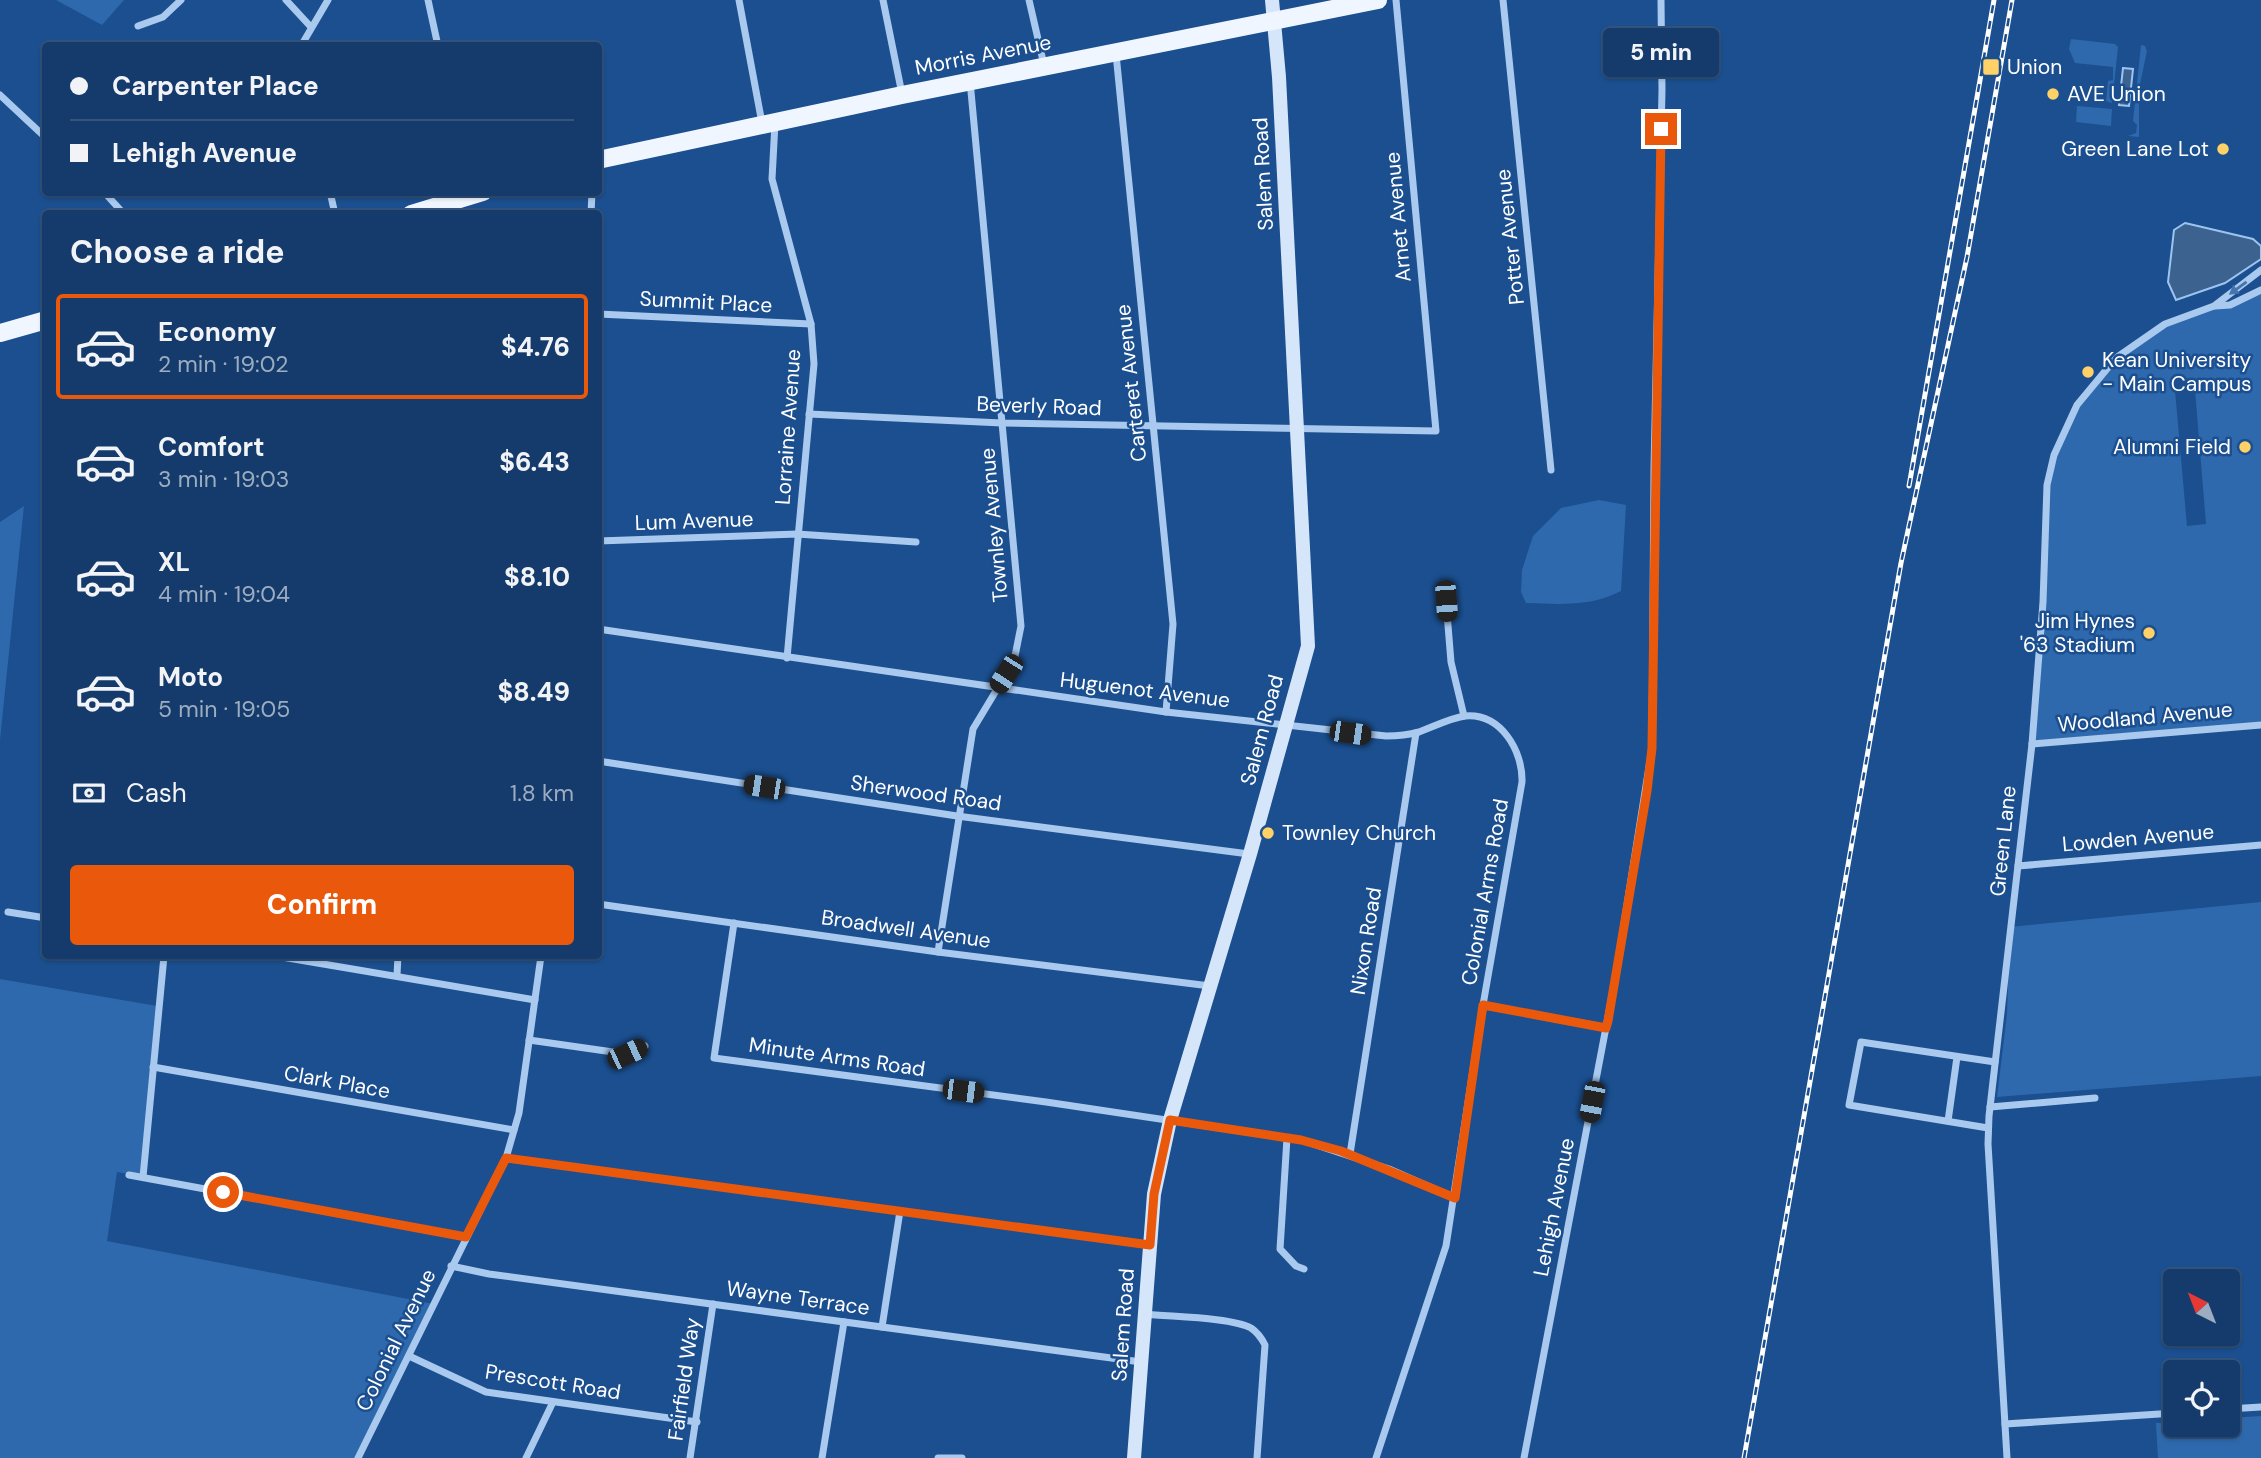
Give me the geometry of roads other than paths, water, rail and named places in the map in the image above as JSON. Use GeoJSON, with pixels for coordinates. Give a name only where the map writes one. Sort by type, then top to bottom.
{"type":"FeatureCollection","features":[{"type":"Feature","properties":{"kind":"main road","name":"Morris Avenue"},"geometry":{"type":"LineString","coordinates":[[602,159],[902,94],[1378,0]]}},
{"type":"Feature","properties":{"kind":"main road"},"geometry":{"type":"LineString","coordinates":[[440,209],[469,196]]}},
{"type":"Feature","properties":{"kind":"main road"},"geometry":{"type":"LineString","coordinates":[[1,329],[42,321]]}},
{"type":"Feature","properties":{"kind":"street"},"geometry":{"type":"LineString","coordinates":[[138,26],[163,17],[181,0]]}},
{"type":"Feature","properties":{"kind":"street"},"geometry":{"type":"LineString","coordinates":[[286,0],[310,26]]}},
{"type":"Feature","properties":{"kind":"street"},"geometry":{"type":"LineString","coordinates":[[303,42],[328,0]]}},
{"type":"Feature","properties":{"kind":"street"},"geometry":{"type":"LineString","coordinates":[[428,0],[437,42]]}},
{"type":"Feature","properties":{"kind":"street","name":"Lorraine Avenue"},"geometry":{"type":"LineString","coordinates":[[739,0],[769,122],[772,179],[811,324],[814,364],[787,657]]}},
{"type":"Feature","properties":{"kind":"street"},"geometry":{"type":"LineString","coordinates":[[883,0],[902,94]]}},
{"type":"Feature","properties":{"kind":"street"},"geometry":{"type":"LineString","coordinates":[[1029,0],[1044,66]]}},
{"type":"Feature","properties":{"kind":"street","name":"Salem Road"},"geometry":{"type":"LineString","coordinates":[[1134,1458],[1154,1194],[1170,1120],[1250,854],[1308,646],[1276,21],[1272,0]]}},
{"type":"Feature","properties":{"kind":"street","name":"Arnet Avenue"},"geometry":{"type":"LineString","coordinates":[[1396,0],[1436,431]]}},
{"type":"Feature","properties":{"kind":"street","name":"Potter Avenue"},"geometry":{"type":"LineString","coordinates":[[1503,0],[1551,470]]}},
{"type":"Feature","properties":{"kind":"street","name":"Lehigh Avenue"},"geometry":{"type":"LineString","coordinates":[[1524,1458],[1606,1028],[1652,748],[1661,0]]}},
{"type":"Feature","properties":{"kind":"street","name":"Carteret Avenue"},"geometry":{"type":"LineString","coordinates":[[1116,52],[1172,624],[1166,712]]}},
{"type":"Feature","properties":{"kind":"street","name":"Townley Avenue"},"geometry":{"type":"LineString","coordinates":[[938,952],[957,816],[974,729],[1014,661],[1021,626],[970,81]]}},
{"type":"Feature","properties":{"kind":"street"},"geometry":{"type":"LineString","coordinates":[[0,95],[42,134]]}},
{"type":"Feature","properties":{"kind":"street"},"geometry":{"type":"LineString","coordinates":[[108,196],[120,210]]}},
{"type":"Feature","properties":{"kind":"street","name":"Green Lane"},"geometry":{"type":"LineString","coordinates":[[2214,306],[2261,270]]}},
{"type":"Feature","properties":{"kind":"street","name":"Green Lane"},"geometry":{"type":"LineString","coordinates":[[2007,1458],[1988,1128],[2032,744],[2043,603],[2047,485],[2059,443],[2091,385],[2116,358],[2165,324],[2214,306],[2230,305],[2261,290]]}},
{"type":"Feature","properties":{"kind":"street","name":"Summit Place"},"geometry":{"type":"LineString","coordinates":[[602,314],[811,324]]}},
{"type":"Feature","properties":{"kind":"street","name":"Beverly Road"},"geometry":{"type":"LineString","coordinates":[[808,414],[1002,423],[1436,431]]}},
{"type":"Feature","properties":{"kind":"street","name":"Lum Avenue"},"geometry":{"type":"LineString","coordinates":[[602,541],[797,534],[916,542]]}},
{"type":"Feature","properties":{"kind":"street"},"geometry":{"type":"LineString","coordinates":[[1446,601],[1451,662],[1464,716]]}},
{"type":"Feature","properties":{"kind":"street","name":"Huguenot Avenue"},"geometry":{"type":"LineString","coordinates":[[602,630],[1166,712],[1371,736],[1416,733],[1464,716],[1478,717]]}},
{"type":"Feature","properties":{"kind":"street","name":"Colonial Arms Road"},"geometry":{"type":"LineString","coordinates":[[1376,1458],[1446,1246],[1522,772],[1509,736],[1478,717]]}},
{"type":"Feature","properties":{"kind":"street","name":"Woodland Avenue"},"geometry":{"type":"LineString","coordinates":[[2032,744],[2261,725]]}},
{"type":"Feature","properties":{"kind":"street","name":"Nixon Road"},"geometry":{"type":"LineString","coordinates":[[1350,1154],[1416,733]]}},
{"type":"Feature","properties":{"kind":"street","name":"Sherwood Road"},"geometry":{"type":"LineString","coordinates":[[602,762],[957,816],[1250,854]]}},
{"type":"Feature","properties":{"kind":"street","name":"Lowden Avenue"},"geometry":{"type":"LineString","coordinates":[[2018,866],[2261,845]]}},
{"type":"Feature","properties":{"kind":"street","name":"Broadwell Avenue"},"geometry":{"type":"LineString","coordinates":[[602,905],[938,952],[1210,986]]}},
{"type":"Feature","properties":{"kind":"street"},"geometry":{"type":"LineString","coordinates":[[8,912],[42,917]]}},
{"type":"Feature","properties":{"kind":"street","name":"Minute Arms Road"},"geometry":{"type":"LineString","coordinates":[[734,923],[714,1058],[1287,1138],[1350,1154],[1455,1198]]}},
{"type":"Feature","properties":{"kind":"street"},"geometry":{"type":"LineString","coordinates":[[142,1177],[164,959]]}},
{"type":"Feature","properties":{"kind":"street"},"geometry":{"type":"LineString","coordinates":[[298,959],[535,1000]]}},
{"type":"Feature","properties":{"kind":"street"},"geometry":{"type":"LineString","coordinates":[[397,975],[398,959]]}},
{"type":"Feature","properties":{"kind":"street","name":"Colonial Avenue"},"geometry":{"type":"LineString","coordinates":[[358,1458],[506,1158],[514,1130],[541,959]]}},
{"type":"Feature","properties":{"kind":"street"},"geometry":{"type":"LineString","coordinates":[[1483,1005],[1606,1028]]}},
{"type":"Feature","properties":{"kind":"street"},"geometry":{"type":"LineString","coordinates":[[529,1040],[627,1054],[645,1046]]}},
{"type":"Feature","properties":{"kind":"street"},"geometry":{"type":"LineString","coordinates":[[1988,1128],[1849,1105],[1861,1042],[1995,1062]]}},
{"type":"Feature","properties":{"kind":"street"},"geometry":{"type":"LineString","coordinates":[[1948,1121],[1957,1056]]}},
{"type":"Feature","properties":{"kind":"street","name":"Clark Place"},"geometry":{"type":"LineString","coordinates":[[153,1067],[514,1130]]}},
{"type":"Feature","properties":{"kind":"street"},"geometry":{"type":"LineString","coordinates":[[1990,1107],[2095,1098]]}},
{"type":"Feature","properties":{"kind":"street"},"geometry":{"type":"LineString","coordinates":[[1287,1138],[1280,1249],[1296,1266],[1304,1269]]}},
{"type":"Feature","properties":{"kind":"street"},"geometry":{"type":"LineString","coordinates":[[506,1158],[1150,1245]]}},
{"type":"Feature","properties":{"kind":"street"},"geometry":{"type":"LineString","coordinates":[[128,1175],[466,1237]]}},
{"type":"Feature","properties":{"kind":"street"},"geometry":{"type":"LineString","coordinates":[[882,1327],[900,1211]]}},
{"type":"Feature","properties":{"kind":"street","name":"Wayne Terrace"},"geometry":{"type":"LineString","coordinates":[[452,1266],[489,1275],[1141,1362]]}},
{"type":"Feature","properties":{"kind":"street","name":"Fairfield Way"},"geometry":{"type":"LineString","coordinates":[[691,1458],[713,1304]]}},
{"type":"Feature","properties":{"kind":"street"},"geometry":{"type":"LineString","coordinates":[[1145,1314],[1234,1323],[1252,1328],[1261,1338],[1265,1345],[1257,1458]]}},
{"type":"Feature","properties":{"kind":"street"},"geometry":{"type":"LineString","coordinates":[[822,1458],[844,1322]]}},
{"type":"Feature","properties":{"kind":"street","name":"Prescott Road"},"geometry":{"type":"LineString","coordinates":[[409,1356],[486,1392],[698,1422]]}},
{"type":"Feature","properties":{"kind":"street"},"geometry":{"type":"LineString","coordinates":[[526,1458],[553,1402]]}},
{"type":"Feature","properties":{"kind":"street"},"geometry":{"type":"LineString","coordinates":[[2240,1408],[2261,1407]]}},
{"type":"Feature","properties":{"kind":"street"},"geometry":{"type":"LineString","coordinates":[[2005,1424],[2163,1414]]}},
{"type":"Feature","properties":{"kind":"street"},"geometry":{"type":"LineString","coordinates":[[938,1457],[962,1458]]}},
{"type":"Feature","properties":{"kind":"railway"},"geometry":{"type":"LineString","coordinates":[[1909,486],[1994,0]]}},
{"type":"Feature","properties":{"kind":"railway"},"geometry":{"type":"LineString","coordinates":[[1744,1458],[1901,563],[1967,257],[2012,0]]}},
{"type":"Feature","properties":{"kind":"place","name":"Union"},"geometry":{"type":"Point","coordinates":[1991,67]}},
{"type":"Feature","properties":{"kind":"place","name":"AVE Union"},"geometry":{"type":"Point","coordinates":[2053,94]}},
{"type":"Feature","properties":{"kind":"place","name":"Green Lane Lot"},"geometry":{"type":"Point","coordinates":[2223,149]}},
{"type":"Feature","properties":{"kind":"place","name":"Kean University - Main Campus"},"geometry":{"type":"Point","coordinates":[2088,372]}},
{"type":"Feature","properties":{"kind":"place","name":"Alumni Field"},"geometry":{"type":"Point","coordinates":[2245,447]}},
{"type":"Feature","properties":{"kind":"place","name":"Jim Hynes '63 Stadium"},"geometry":{"type":"Point","coordinates":[2149,633]}},
{"type":"Feature","properties":{"kind":"place","name":"Townley Church"},"geometry":{"type":"Point","coordinates":[1268,833]}}]}
